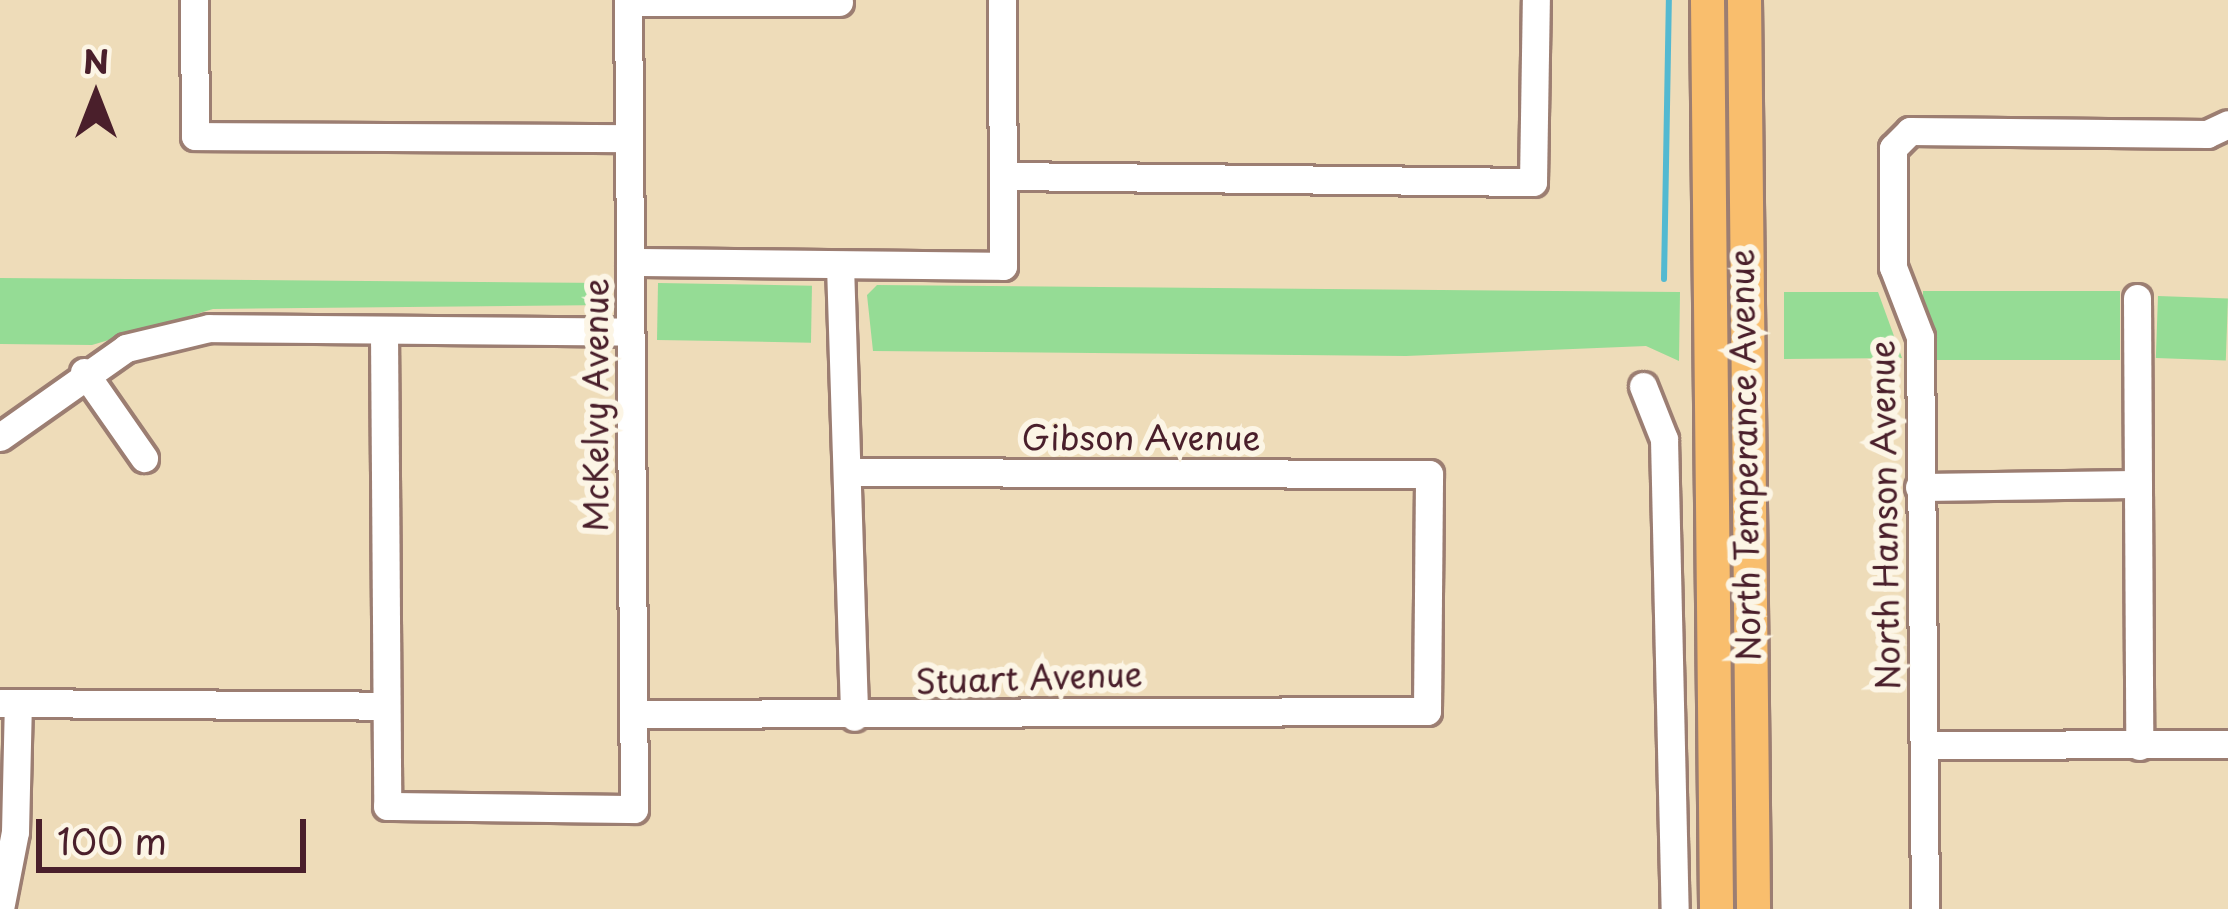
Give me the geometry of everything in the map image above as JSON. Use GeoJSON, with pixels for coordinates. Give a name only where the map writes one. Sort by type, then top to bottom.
{"type":"FeatureCollection","features":[{"type":"Feature","properties":{"kind":"main road","name":"North Temperance Avenue"},"geometry":{"type":"LineString","coordinates":[[1707,0],[1716,909]]}},
{"type":"Feature","properties":{"kind":"main road","name":"North Temperance Avenue"},"geometry":{"type":"LineString","coordinates":[[1744,0],[1753,909]]}},
{"type":"Feature","properties":{"kind":"street"},"geometry":{"type":"LineString","coordinates":[[194,0],[195,136],[629,138]]}},
{"type":"Feature","properties":{"kind":"street"},"geometry":{"type":"LineString","coordinates":[[630,262],[1004,266],[1002,0]]}},
{"type":"Feature","properties":{"kind":"street"},"geometry":{"type":"LineString","coordinates":[[1004,176],[1533,182],[1536,0]]}},
{"type":"Feature","properties":{"kind":"street"},"geometry":{"type":"LineString","coordinates":[[628,1],[839,2]]}},
{"type":"Feature","properties":{"kind":"street","name":"McKelvy Avenue"},"geometry":{"type":"LineString","coordinates":[[385,706],[386,806],[634,809],[628,1]]}},
{"type":"Feature","properties":{"kind":"street","name":"North Hanson Avenue"},"geometry":{"type":"LineString","coordinates":[[1925,909],[1920,337],[1893,267],[1893,148],[1909,118],[2227,126]]}},
{"type":"Feature","properties":{"kind":"street"},"geometry":{"type":"LineString","coordinates":[[840,265],[853,472],[854,717]]}},
{"type":"Feature","properties":{"kind":"street"},"geometry":{"type":"LineString","coordinates":[[2137,298],[2139,746]]}},
{"type":"Feature","properties":{"kind":"street"},"geometry":{"type":"LineString","coordinates":[[0,437],[85,372],[126,348],[209,328],[630,332]]}},
{"type":"Feature","properties":{"kind":"street"},"geometry":{"type":"LineString","coordinates":[[0,909],[15,832],[9,703],[385,706],[384,332]]}},
{"type":"Feature","properties":{"kind":"street"},"geometry":{"type":"LineString","coordinates":[[85,372],[144,458]]}},
{"type":"Feature","properties":{"kind":"street"},"geometry":{"type":"LineString","coordinates":[[1643,386],[1664,439],[1675,909]]}},
{"type":"Feature","properties":{"kind":"street","name":"Gibson Avenue"},"geometry":{"type":"LineString","coordinates":[[853,472],[1429,474],[1427,711]]}},
{"type":"Feature","properties":{"kind":"street"},"geometry":{"type":"LineString","coordinates":[[1919,487],[2138,484]]}},
{"type":"Feature","properties":{"kind":"street","name":"Stuart Avenue"},"geometry":{"type":"LineString","coordinates":[[633,714],[854,717],[1427,711]]}},
{"type":"Feature","properties":{"kind":"street"},"geometry":{"type":"LineString","coordinates":[[1924,745],[2228,744]]}},
{"type":"Feature","properties":{"kind":"green space"},"geometry":{"type":"Polygon","coordinates":[[[0,278],[609,283],[610,305],[213,309],[92,345],[0,344],[0,278]]]}},
{"type":"Feature","properties":{"kind":"green space"},"geometry":{"type":"Polygon","coordinates":[[[658,283],[812,286],[811,343],[657,340],[658,283]]]}},
{"type":"Feature","properties":{"kind":"green space"},"geometry":{"type":"Polygon","coordinates":[[[877,285],[1680,292],[1679,361],[1646,346],[1406,356],[873,351],[867,295],[877,285]]]}},
{"type":"Feature","properties":{"kind":"green space"},"geometry":{"type":"Polygon","coordinates":[[[1923,291],[2120,291],[2120,360],[1923,360],[1923,291]]]}},
{"type":"Feature","properties":{"kind":"green space"},"geometry":{"type":"Polygon","coordinates":[[[1784,292],[1878,292],[1902,358],[1784,359],[1784,292]]]}},
{"type":"Feature","properties":{"kind":"green space"},"geometry":{"type":"Polygon","coordinates":[[[2158,296],[2228,298],[2226,360],[2156,358],[2158,296]]]}},
{"type":"Feature","properties":{"kind":"waterway"},"geometry":{"type":"LineString","coordinates":[[1664,279],[1669,0]]}}]}
